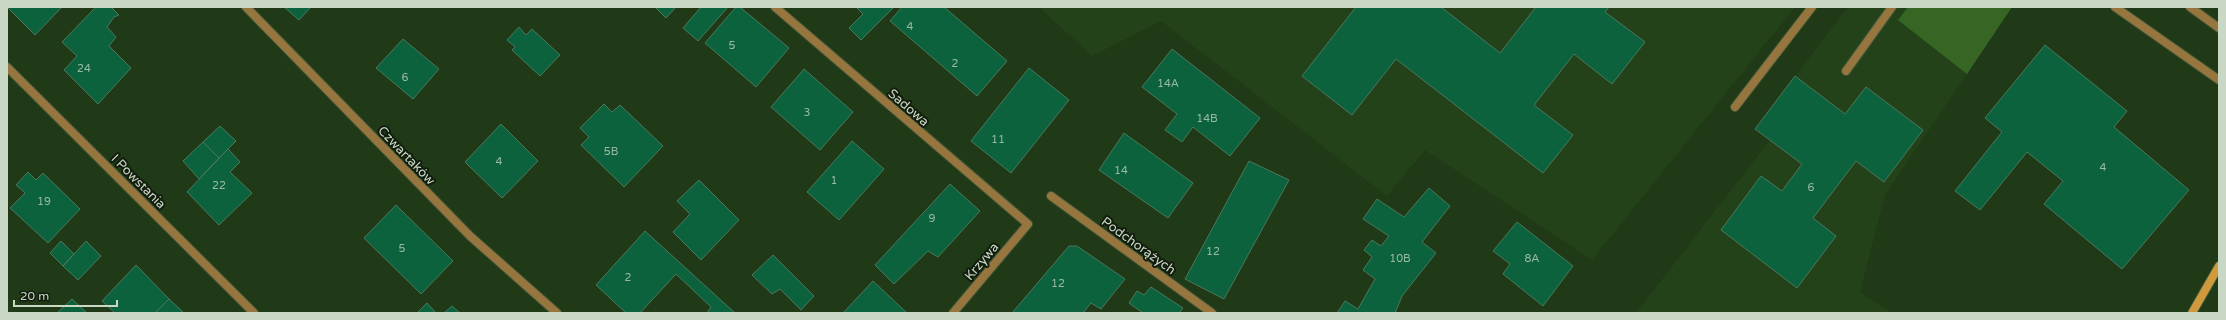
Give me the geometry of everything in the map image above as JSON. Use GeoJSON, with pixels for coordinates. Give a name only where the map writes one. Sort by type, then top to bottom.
{"type":"FeatureCollection","features":[{"type":"Feature","properties":{"kind":"street","name":"Czwartaków"},"geometry":{"type":"LineString","coordinates":[[246,7],[470,236],[557,313]]}},
{"type":"Feature","properties":{"kind":"street","name":"Sadowa"},"geometry":{"type":"LineString","coordinates":[[776,7],[1028,224]]}},
{"type":"Feature","properties":{"kind":"street"},"geometry":{"type":"LineString","coordinates":[[1735,107],[1812,7]]}},
{"type":"Feature","properties":{"kind":"street"},"geometry":{"type":"LineString","coordinates":[[1846,71],[1892,7]]}},
{"type":"Feature","properties":{"kind":"street"},"geometry":{"type":"LineString","coordinates":[[2115,7],[2219,80]]}},
{"type":"Feature","properties":{"kind":"street"},"geometry":{"type":"LineString","coordinates":[[2190,7],[2219,28]]}},
{"type":"Feature","properties":{"kind":"street","name":"I Powstania"},"geometry":{"type":"LineString","coordinates":[[7,67],[254,313]]}},
{"type":"Feature","properties":{"kind":"street","name":"Podchorążych"},"geometry":{"type":"LineString","coordinates":[[1051,196],[1212,313]]}},
{"type":"Feature","properties":{"kind":"street","name":"Krzywa"},"geometry":{"type":"LineString","coordinates":[[953,313],[1028,224]]}},
{"type":"Feature","properties":{"kind":"street"},"geometry":{"type":"LineString","coordinates":[[2192,313],[2219,266]]}},
{"type":"Feature","properties":{"kind":"shaded area"},"geometry":{"type":"Polygon","coordinates":[[[1039,7],[1795,7],[1592,260],[1425,150],[1387,196],[1161,21],[1092,56],[1039,7]]]}},
{"type":"Feature","properties":{"kind":"shaded area"},"geometry":{"type":"Polygon","coordinates":[[[1848,7],[2012,7],[1885,195],[1860,292],[1892,313],[1636,313],[1770,140],[1755,129],[1848,7]]]}},
{"type":"Feature","properties":{"kind":"shaded area"},"geometry":{"type":"Polygon","coordinates":[[[1908,7],[2012,7],[1967,74],[1898,20],[1908,7]]]}},
{"type":"Feature","properties":{"kind":"building"},"geometry":{"type":"Polygon","coordinates":[[[7,7],[62,7],[35,35],[7,7]]]}},
{"type":"Feature","properties":{"kind":"building"},"geometry":{"type":"Polygon","coordinates":[[[96,7],[111,7],[119,15],[114,17],[107,27],[116,37],[109,46],[131,68],[98,104],[64,70],[77,56],[62,42],[96,7]]]}},
{"type":"Feature","properties":{"kind":"building"},"geometry":{"type":"Polygon","coordinates":[[[284,7],[311,7],[299,20],[284,7]]]}},
{"type":"Feature","properties":{"kind":"building"},"geometry":{"type":"Polygon","coordinates":[[[655,7],[676,7],[666,18],[655,7]]]}},
{"type":"Feature","properties":{"kind":"building"},"geometry":{"type":"Polygon","coordinates":[[[701,7],[728,7],[698,41],[683,28],[701,7]]]}},
{"type":"Feature","properties":{"kind":"building"},"geometry":{"type":"Polygon","coordinates":[[[736,7],[740,7],[789,48],[756,87],[705,43],[736,7]]]}},
{"type":"Feature","properties":{"kind":"building"},"geometry":{"type":"Polygon","coordinates":[[[856,7],[894,7],[861,40],[849,28],[863,14],[856,7]]]}},
{"type":"Feature","properties":{"kind":"building"},"geometry":{"type":"Polygon","coordinates":[[[902,7],[944,7],[1007,61],[977,96],[890,21],[902,7]]]}},
{"type":"Feature","properties":{"kind":"building"},"geometry":{"type":"Polygon","coordinates":[[[1356,7],[1441,7],[1500,53],[1536,7],[1609,7],[1605,12],[1645,42],[1612,84],[1574,54],[1534,105],[1573,135],[1543,173],[1396,59],[1352,115],[1302,76],[1356,7]]]}},
{"type":"Feature","properties":{"kind":"building"},"geometry":{"type":"Polygon","coordinates":[[[519,27],[526,35],[532,29],[560,55],[540,76],[512,50],[515,47],[507,40],[519,27]]]}},
{"type":"Feature","properties":{"kind":"building"},"geometry":{"type":"Polygon","coordinates":[[[403,39],[439,69],[413,99],[376,68],[403,39]]]}},
{"type":"Feature","properties":{"kind":"building"},"geometry":{"type":"Polygon","coordinates":[[[2045,45],[2127,111],[2114,127],[2189,190],[2122,269],[2044,204],[2063,181],[2027,152],[1980,210],[1955,191],[2002,132],[1985,118],[2045,45]]]}},
{"type":"Feature","properties":{"kind":"building"},"geometry":{"type":"Polygon","coordinates":[[[1172,49],[1260,118],[1230,156],[1193,127],[1182,142],[1165,130],[1177,114],[1142,87],[1172,49]]]}},
{"type":"Feature","properties":{"kind":"building"},"geometry":{"type":"Polygon","coordinates":[[[1029,68],[1069,100],[1011,173],[971,141],[1029,68]]]}},
{"type":"Feature","properties":{"kind":"building"},"geometry":{"type":"Polygon","coordinates":[[[804,69],[853,112],[820,150],[771,107],[804,69]]]}},
{"type":"Feature","properties":{"kind":"building"},"geometry":{"type":"Polygon","coordinates":[[[1795,76],[1845,114],[1866,87],[1923,130],[1884,182],[1856,161],[1813,218],[1836,236],[1797,288],[1721,230],[1761,176],[1782,191],[1802,164],[1755,129],[1795,76]]]}},
{"type":"Feature","properties":{"kind":"building"},"geometry":{"type":"Polygon","coordinates":[[[604,104],[612,112],[620,105],[663,146],[624,187],[581,145],[589,137],[580,128],[604,104]]]}},
{"type":"Feature","properties":{"kind":"building"},"geometry":{"type":"Polygon","coordinates":[[[501,124],[538,161],[502,198],[465,162],[501,124]]]}},
{"type":"Feature","properties":{"kind":"building"},"geometry":{"type":"Polygon","coordinates":[[[220,126],[236,141],[219,158],[203,142],[220,126]]]}},
{"type":"Feature","properties":{"kind":"building"},"geometry":{"type":"Polygon","coordinates":[[[1124,133],[1193,183],[1168,218],[1099,170],[1124,133]]]}},
{"type":"Feature","properties":{"kind":"building"},"geometry":{"type":"Polygon","coordinates":[[[852,141],[884,169],[839,220],[807,192],[852,141]]]}},
{"type":"Feature","properties":{"kind":"building"},"geometry":{"type":"Polygon","coordinates":[[[203,142],[219,158],[199,179],[183,161],[203,142]]]}},
{"type":"Feature","properties":{"kind":"building"},"geometry":{"type":"Polygon","coordinates":[[[228,149],[240,162],[230,172],[252,193],[219,225],[187,192],[228,149]]]}},
{"type":"Feature","properties":{"kind":"building"},"geometry":{"type":"Polygon","coordinates":[[[1249,161],[1289,180],[1224,299],[1185,279],[1249,161]]]}},
{"type":"Feature","properties":{"kind":"building"},"geometry":{"type":"Polygon","coordinates":[[[28,172],[36,180],[43,173],[80,209],[48,243],[10,208],[25,193],[16,185],[28,172]]]}},
{"type":"Feature","properties":{"kind":"building"},"geometry":{"type":"Polygon","coordinates":[[[699,180],[739,220],[701,260],[673,232],[690,214],[677,201],[699,180]]]}},
{"type":"Feature","properties":{"kind":"building"},"geometry":{"type":"Polygon","coordinates":[[[950,184],[980,211],[938,257],[928,251],[894,284],[875,265],[950,184]]]}},
{"type":"Feature","properties":{"kind":"building"},"geometry":{"type":"Polygon","coordinates":[[[1429,188],[1450,206],[1422,242],[1436,253],[1402,296],[1395,313],[1337,313],[1345,301],[1358,309],[1375,279],[1363,270],[1372,257],[1364,250],[1372,240],[1381,246],[1389,236],[1363,219],[1377,199],[1404,217],[1429,188]]]}},
{"type":"Feature","properties":{"kind":"building"},"geometry":{"type":"Polygon","coordinates":[[[396,205],[453,261],[421,294],[364,238],[396,205]]]}},
{"type":"Feature","properties":{"kind":"building"},"geometry":{"type":"Polygon","coordinates":[[[1517,222],[1573,266],[1543,306],[1503,274],[1510,264],[1493,251],[1517,222]]]}},
{"type":"Feature","properties":{"kind":"building"},"geometry":{"type":"Polygon","coordinates":[[[645,231],[735,313],[707,313],[711,307],[676,274],[640,313],[626,313],[596,285],[645,231]]]}},
{"type":"Feature","properties":{"kind":"building"},"geometry":{"type":"Polygon","coordinates":[[[61,241],[74,254],[63,266],[50,253],[61,241]]]}},
{"type":"Feature","properties":{"kind":"building"},"geometry":{"type":"Polygon","coordinates":[[[86,241],[101,256],[78,280],[63,266],[86,241]]]}},
{"type":"Feature","properties":{"kind":"building"},"geometry":{"type":"Polygon","coordinates":[[[1069,246],[1077,246],[1125,279],[1101,309],[1091,303],[1083,313],[1012,313],[1069,246]]]}},
{"type":"Feature","properties":{"kind":"building"},"geometry":{"type":"Polygon","coordinates":[[[773,255],[814,296],[801,310],[780,289],[772,294],[752,275],[773,255]]]}},
{"type":"Feature","properties":{"kind":"building"},"geometry":{"type":"Polygon","coordinates":[[[136,265],[169,299],[155,313],[115,313],[102,301],[136,265]]]}},
{"type":"Feature","properties":{"kind":"building"},"geometry":{"type":"Polygon","coordinates":[[[873,281],[907,313],[843,313],[873,281]]]}},
{"type":"Feature","properties":{"kind":"building"},"geometry":{"type":"Polygon","coordinates":[[[1151,287],[1183,308],[1179,313],[1143,313],[1129,303],[1137,291],[1144,295],[1151,287]]]}},
{"type":"Feature","properties":{"kind":"building"},"geometry":{"type":"Polygon","coordinates":[[[72,299],[87,313],[57,313],[72,299]]]}},
{"type":"Feature","properties":{"kind":"building"},"geometry":{"type":"Polygon","coordinates":[[[169,299],[184,313],[155,313],[169,299]]]}},
{"type":"Feature","properties":{"kind":"building"},"geometry":{"type":"Polygon","coordinates":[[[427,303],[436,313],[417,313],[427,303]]]}},
{"type":"Feature","properties":{"kind":"building"},"geometry":{"type":"Polygon","coordinates":[[[452,306],[460,313],[444,313],[452,306]]]}}]}
